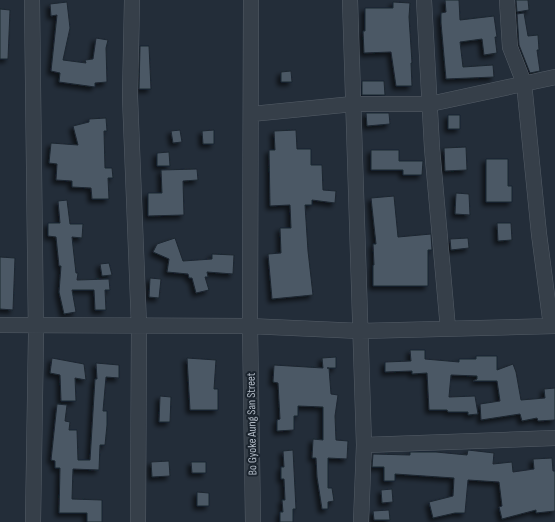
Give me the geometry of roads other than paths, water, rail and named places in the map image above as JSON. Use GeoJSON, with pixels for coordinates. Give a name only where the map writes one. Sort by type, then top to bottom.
{"type":"FeatureCollection","features":[{"type":"Feature","properties":{"kind":"street"},"geometry":{"type":"LineString","coordinates":[[32,0],[36,325],[33,522]]}},
{"type":"Feature","properties":{"kind":"street"},"geometry":{"type":"LineString","coordinates":[[132,0],[130,97],[139,326],[138,522]]}},
{"type":"Feature","properties":{"kind":"street","name":"Bo Gyoke Aung San Street"},"geometry":{"type":"LineString","coordinates":[[251,0],[250,326],[253,522]]}},
{"type":"Feature","properties":{"kind":"street"},"geometry":{"type":"LineString","coordinates":[[350,0],[364,445],[362,522]]}},
{"type":"Feature","properties":{"kind":"street"},"geometry":{"type":"LineString","coordinates":[[424,0],[432,148],[448,328]]}},
{"type":"Feature","properties":{"kind":"street"},"geometry":{"type":"LineString","coordinates":[[0,325],[250,326],[360,331],[553,326],[539,234],[524,83],[510,47],[507,0]]}},
{"type":"Feature","properties":{"kind":"street"},"geometry":{"type":"LineString","coordinates":[[251,114],[353,104],[430,104],[555,77]]}},
{"type":"Feature","properties":{"kind":"street"},"geometry":{"type":"LineString","coordinates":[[364,445],[555,438]]}}]}
